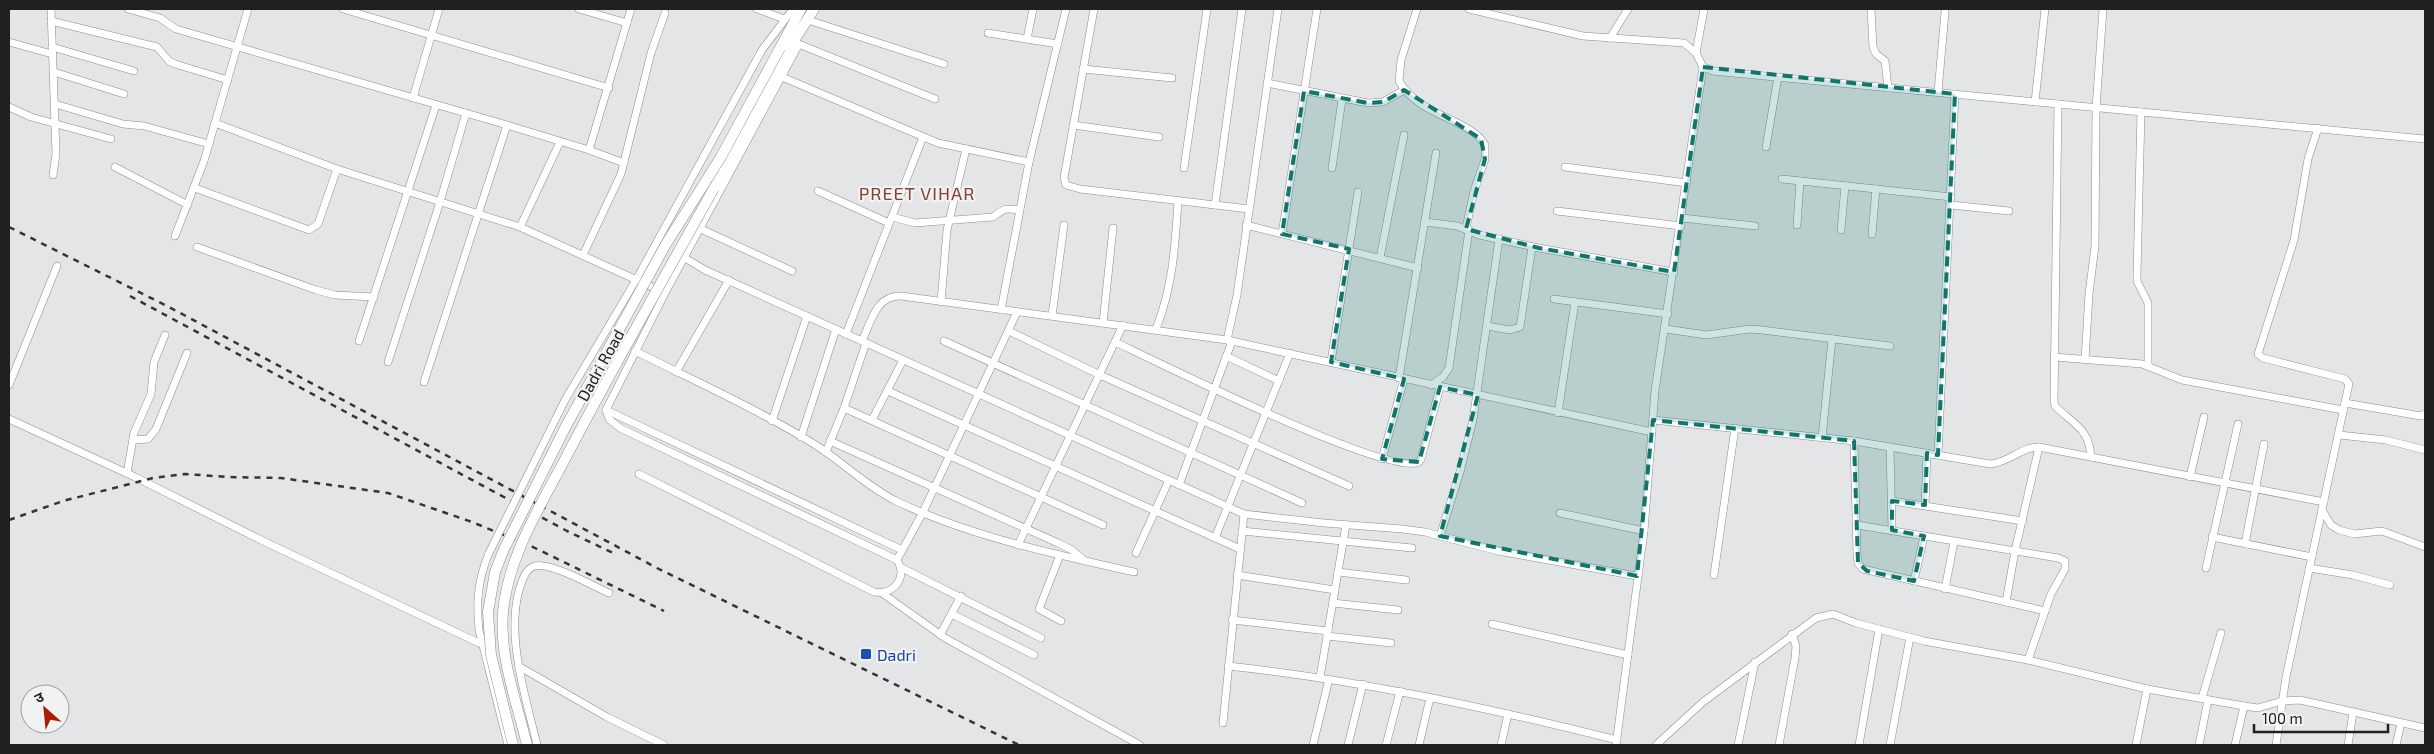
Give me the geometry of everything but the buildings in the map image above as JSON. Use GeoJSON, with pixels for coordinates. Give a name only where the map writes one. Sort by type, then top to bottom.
{"type":"FeatureCollection","features":[{"type":"Feature","properties":{"kind":"street"},"geometry":{"type":"LineString","coordinates":[[51,9],[56,154],[52,175]]}},
{"type":"Feature","properties":{"kind":"street"},"geometry":{"type":"LineString","coordinates":[[128,9],[160,18],[176,29],[507,125],[589,150],[624,163]]}},
{"type":"Feature","properties":{"kind":"street"},"geometry":{"type":"LineString","coordinates":[[176,236],[195,188],[209,144],[248,9]]}},
{"type":"Feature","properties":{"kind":"street"},"geometry":{"type":"LineString","coordinates":[[343,9],[609,88]]}},
{"type":"Feature","properties":{"kind":"street"},"geometry":{"type":"LineString","coordinates":[[414,98],[439,9]]}},
{"type":"Feature","properties":{"kind":"street"},"geometry":{"type":"LineString","coordinates":[[579,9],[626,23]]}},
{"type":"Feature","properties":{"kind":"street"},"geometry":{"type":"LineString","coordinates":[[589,150],[631,9]]}},
{"type":"Feature","properties":{"kind":"street"},"geometry":{"type":"LineString","coordinates":[[757,9],[784,19]]}},
{"type":"Feature","properties":{"kind":"street"},"geometry":{"type":"LineString","coordinates":[[508,745],[479,630],[477,612],[479,587],[489,553],[565,400],[636,280],[762,50],[792,9]]}},
{"type":"Feature","properties":{"kind":"street","name":"Dadri Road"},"geometry":{"type":"LineString","coordinates":[[513,745],[490,655],[488,612],[496,572],[504,549],[565,428],[666,244],[721,157],[800,9]]}},
{"type":"Feature","properties":{"kind":"street","name":"Dadri Road"},"geometry":{"type":"LineString","coordinates":[[527,745],[505,652],[502,613],[509,575],[524,537],[577,434],[797,43],[814,9]]}},
{"type":"Feature","properties":{"kind":"street"},"geometry":{"type":"LineString","coordinates":[[1027,39],[1033,9]]}},
{"type":"Feature","properties":{"kind":"street"},"geometry":{"type":"LineString","coordinates":[[1001,310],[1029,162],[1066,9]]}},
{"type":"Feature","properties":{"kind":"street"},"geometry":{"type":"LineString","coordinates":[[1094,9],[1064,178],[1066,185],[1080,189],[1249,209]]}},
{"type":"Feature","properties":{"kind":"street"},"geometry":{"type":"LineString","coordinates":[[1184,168],[1207,9]]}},
{"type":"Feature","properties":{"kind":"street"},"geometry":{"type":"LineString","coordinates":[[1215,205],[1242,9]]}},
{"type":"Feature","properties":{"kind":"street"},"geometry":{"type":"LineString","coordinates":[[1179,485],[1230,341],[1278,9]]}},
{"type":"Feature","properties":{"kind":"street"},"geometry":{"type":"LineString","coordinates":[[1282,234],[1316,9]]}},
{"type":"Feature","properties":{"kind":"street"},"geometry":{"type":"LineString","coordinates":[[1417,9],[1400,60],[1399,81],[1404,90],[1414,100],[1432,112],[1473,132],[1484,145],[1485,159],[1474,192],[1449,368],[1443,377],[1431,385]]}},
{"type":"Feature","properties":{"kind":"street"},"geometry":{"type":"LineString","coordinates":[[1228,666],[1320,677],[1400,691],[1508,714],[1617,743],[1644,530],[1653,420],[1703,68],[1696,52],[1691,46],[1676,41],[1583,36],[1469,9]]}},
{"type":"Feature","properties":{"kind":"street"},"geometry":{"type":"LineString","coordinates":[[1610,38],[1628,9]]}},
{"type":"Feature","properties":{"kind":"street"},"geometry":{"type":"LineString","coordinates":[[1696,52],[1704,9]]}},
{"type":"Feature","properties":{"kind":"street"},"geometry":{"type":"LineString","coordinates":[[1870,9],[1873,47],[1876,54],[1885,61],[1888,88]]}},
{"type":"Feature","properties":{"kind":"street"},"geometry":{"type":"LineString","coordinates":[[2035,102],[2045,9]]}},
{"type":"Feature","properties":{"kind":"street"},"geometry":{"type":"LineString","coordinates":[[2086,360],[2089,294],[2094,246],[2096,108],[2103,9]]}},
{"type":"Feature","properties":{"kind":"street"},"geometry":{"type":"LineString","coordinates":[[1938,92],[1945,12]]}},
{"type":"Feature","properties":{"kind":"street"},"geometry":{"type":"LineString","coordinates":[[583,256],[599,224],[624,163],[646,72],[665,13]]}},
{"type":"Feature","properties":{"kind":"street"},"geometry":{"type":"LineString","coordinates":[[808,20],[944,64]]}},
{"type":"Feature","properties":{"kind":"street"},"geometry":{"type":"LineString","coordinates":[[52,21],[157,47],[175,64],[228,80]]}},
{"type":"Feature","properties":{"kind":"street"},"geometry":{"type":"LineString","coordinates":[[988,33],[1058,44]]}},
{"type":"Feature","properties":{"kind":"street"},"geometry":{"type":"LineString","coordinates":[[9,42],[134,71]]}},
{"type":"Feature","properties":{"kind":"street"},"geometry":{"type":"LineString","coordinates":[[882,593],[896,586],[902,577],[902,568],[897,560],[620,428],[609,418],[606,410],[665,293],[782,78],[797,43],[935,98]]}},
{"type":"Feature","properties":{"kind":"street"},"geometry":{"type":"LineString","coordinates":[[1703,68],[1713,71],[2425,139]]}},
{"type":"Feature","properties":{"kind":"street"},"geometry":{"type":"LineString","coordinates":[[1083,69],[1172,78]]}},
{"type":"Feature","properties":{"kind":"street"},"geometry":{"type":"LineString","coordinates":[[54,72],[124,94]]}},
{"type":"Feature","properties":{"kind":"street"},"geometry":{"type":"LineString","coordinates":[[1766,148],[1778,77]]}},
{"type":"Feature","properties":{"kind":"street"},"geometry":{"type":"LineString","coordinates":[[782,78],[923,137],[966,149],[1029,162]]}},
{"type":"Feature","properties":{"kind":"street"},"geometry":{"type":"LineString","coordinates":[[1267,83],[1342,100],[1368,103],[1383,102],[1404,90]]}},
{"type":"Feature","properties":{"kind":"street"},"geometry":{"type":"LineString","coordinates":[[1938,455],[1955,94]]}},
{"type":"Feature","properties":{"kind":"street"},"geometry":{"type":"LineString","coordinates":[[1332,168],[1342,100]]}},
{"type":"Feature","properties":{"kind":"street"},"geometry":{"type":"LineString","coordinates":[[54,104],[123,124],[144,126],[209,144]]}},
{"type":"Feature","properties":{"kind":"street"},"geometry":{"type":"LineString","coordinates":[[2058,104],[2055,406],[2082,430],[2090,446],[2091,457]]}},
{"type":"Feature","properties":{"kind":"street"},"geometry":{"type":"LineString","coordinates":[[359,342],[436,105]]}},
{"type":"Feature","properties":{"kind":"street"},"geometry":{"type":"LineString","coordinates":[[9,107],[32,117],[111,139]]}},
{"type":"Feature","properties":{"kind":"street"},"geometry":{"type":"LineString","coordinates":[[2141,112],[2137,281],[2148,303],[2148,366]]}},
{"type":"Feature","properties":{"kind":"street"},"geometry":{"type":"LineString","coordinates":[[388,362],[440,202],[466,113]]}},
{"type":"Feature","properties":{"kind":"street"},"geometry":{"type":"LineString","coordinates":[[215,123],[337,169],[520,227],[665,293]]}},
{"type":"Feature","properties":{"kind":"street"},"geometry":{"type":"LineString","coordinates":[[424,382],[507,125]]}},
{"type":"Feature","properties":{"kind":"street"},"geometry":{"type":"LineString","coordinates":[[1073,125],[1159,137]]}},
{"type":"Feature","properties":{"kind":"street"},"geometry":{"type":"LineString","coordinates":[[2276,745],[2282,701],[2349,384],[2348,380],[2263,358],[2258,354],[2294,240],[2308,159],[2318,128]]}},
{"type":"Feature","properties":{"kind":"street"},"geometry":{"type":"LineString","coordinates":[[1380,258],[1404,135]]}},
{"type":"Feature","properties":{"kind":"street"},"geometry":{"type":"LineString","coordinates":[[846,334],[923,137]]}},
{"type":"Feature","properties":{"kind":"street"},"geometry":{"type":"LineString","coordinates":[[520,227],[560,142]]}},
{"type":"Feature","properties":{"kind":"street"},"geometry":{"type":"LineString","coordinates":[[941,302],[949,222],[966,149]]}},
{"type":"Feature","properties":{"kind":"street"},"geometry":{"type":"LineString","coordinates":[[1382,459],[1402,378],[1436,153]]}},
{"type":"Feature","properties":{"kind":"street"},"geometry":{"type":"LineString","coordinates":[[115,167],[188,205]]}},
{"type":"Feature","properties":{"kind":"street"},"geometry":{"type":"LineString","coordinates":[[1565,167],[1687,183]]}},
{"type":"Feature","properties":{"kind":"street"},"geometry":{"type":"LineString","coordinates":[[195,188],[309,230],[318,224],[337,169]]}},
{"type":"Feature","properties":{"kind":"street"},"geometry":{"type":"LineString","coordinates":[[1782,179],[1876,189],[2010,211]]}},
{"type":"Feature","properties":{"kind":"street"},"geometry":{"type":"LineString","coordinates":[[1797,225],[1800,181]]}},
{"type":"Feature","properties":{"kind":"street"},"geometry":{"type":"LineString","coordinates":[[1841,230],[1845,186]]}},
{"type":"Feature","properties":{"kind":"street"},"geometry":{"type":"LineString","coordinates":[[1872,234],[1876,189]]}},
{"type":"Feature","properties":{"kind":"street"},"geometry":{"type":"LineString","coordinates":[[818,191],[890,220],[915,223],[949,222],[986,216],[993,217],[999,211],[1006,208],[1019,210]]}},
{"type":"Feature","properties":{"kind":"street"},"geometry":{"type":"LineString","coordinates":[[1331,362],[1358,192]]}},
{"type":"Feature","properties":{"kind":"street"},"geometry":{"type":"LineString","coordinates":[[1156,329],[1170,290],[1178,201]]}},
{"type":"Feature","properties":{"kind":"street"},"geometry":{"type":"LineString","coordinates":[[1557,210],[1681,222],[1755,226]]}},
{"type":"Feature","properties":{"kind":"street"},"geometry":{"type":"LineString","coordinates":[[1425,222],[1468,229],[1532,247],[1674,272]]}},
{"type":"Feature","properties":{"kind":"street"},"geometry":{"type":"LineString","coordinates":[[1052,316],[1064,225]]}},
{"type":"Feature","properties":{"kind":"street"},"geometry":{"type":"LineString","coordinates":[[1246,225],[1418,268]]}},
{"type":"Feature","properties":{"kind":"street"},"geometry":{"type":"LineString","coordinates":[[1103,322],[1113,228]]}},
{"type":"Feature","properties":{"kind":"street"},"geometry":{"type":"LineString","coordinates":[[700,229],[792,271]]}},
{"type":"Feature","properties":{"kind":"street"},"geometry":{"type":"LineString","coordinates":[[1440,536],[1460,472],[1478,396],[1500,239]]}},
{"type":"Feature","properties":{"kind":"street"},"geometry":{"type":"LineString","coordinates":[[198,246],[316,290],[334,295],[374,297]]}},
{"type":"Feature","properties":{"kind":"street"},"geometry":{"type":"LineString","coordinates":[[1487,326],[1510,330],[1520,327],[1532,247]]}},
{"type":"Feature","properties":{"kind":"street"},"geometry":{"type":"LineString","coordinates":[[685,258],[836,330],[1244,514],[1346,525],[1402,528],[1498,551],[1637,576]]}},
{"type":"Feature","properties":{"kind":"street"},"geometry":{"type":"LineString","coordinates":[[9,385],[57,266]]}},
{"type":"Feature","properties":{"kind":"street"},"geometry":{"type":"LineString","coordinates":[[676,372],[729,280]]}},
{"type":"Feature","properties":{"kind":"street"},"geometry":{"type":"LineString","coordinates":[[826,452],[844,408],[864,342],[878,306],[888,297],[901,296],[1156,329],[1230,341],[1652,432]]}},
{"type":"Feature","properties":{"kind":"street"},"geometry":{"type":"LineString","coordinates":[[1554,299],[1668,314]]}},
{"type":"Feature","properties":{"kind":"street"},"geometry":{"type":"LineString","coordinates":[[1558,412],[1575,302]]}},
{"type":"Feature","properties":{"kind":"street"},"geometry":{"type":"LineString","coordinates":[[897,560],[923,512],[1018,312]]}},
{"type":"Feature","properties":{"kind":"street"},"geometry":{"type":"LineString","coordinates":[[772,420],[806,316]]}},
{"type":"Feature","properties":{"kind":"street"},"geometry":{"type":"LineString","coordinates":[[1018,545],[1123,325]]}},
{"type":"Feature","properties":{"kind":"street"},"geometry":{"type":"LineString","coordinates":[[1666,329],[1706,335],[1750,329],[1890,346]]}},
{"type":"Feature","properties":{"kind":"street"},"geometry":{"type":"LineString","coordinates":[[801,436],[836,330]]}},
{"type":"Feature","properties":{"kind":"street"},"geometry":{"type":"LineString","coordinates":[[1009,331],[1100,375],[1350,486]]}},
{"type":"Feature","properties":{"kind":"street"},"geometry":{"type":"LineString","coordinates":[[127,473],[133,440],[151,394],[151,374],[154,362],[165,335]]}},
{"type":"Feature","properties":{"kind":"street"},"geometry":{"type":"LineString","coordinates":[[1822,438],[1832,339]]}},
{"type":"Feature","properties":{"kind":"street"},"geometry":{"type":"LineString","coordinates":[[944,341],[1302,503]]}},
{"type":"Feature","properties":{"kind":"street"},"geometry":{"type":"LineString","coordinates":[[1115,342],[1214,389],[1340,444],[1382,459],[1412,464],[1419,462],[1425,447],[1440,387]]}},
{"type":"Feature","properties":{"kind":"street"},"geometry":{"type":"LineString","coordinates":[[635,351],[801,436],[826,452],[881,494],[923,512],[1018,545],[1134,572]]}},
{"type":"Feature","properties":{"kind":"street"},"geometry":{"type":"LineString","coordinates":[[1215,538],[1290,353]]}},
{"type":"Feature","properties":{"kind":"street"},"geometry":{"type":"LineString","coordinates":[[133,440],[148,439],[156,429],[187,354]]}},
{"type":"Feature","properties":{"kind":"street"},"geometry":{"type":"LineString","coordinates":[[1226,356],[1279,381]]}},
{"type":"Feature","properties":{"kind":"street"},"geometry":{"type":"LineString","coordinates":[[2054,358],[2123,362],[2148,366],[2182,380],[2344,406],[2421,416],[2425,414]]}},
{"type":"Feature","properties":{"kind":"street"},"geometry":{"type":"LineString","coordinates":[[872,420],[903,360]]}},
{"type":"Feature","properties":{"kind":"street"},"geometry":{"type":"LineString","coordinates":[[888,391],[1240,549]]}},
{"type":"Feature","properties":{"kind":"street"},"geometry":{"type":"LineString","coordinates":[[844,408],[1102,525]]}},
{"type":"Feature","properties":{"kind":"street"},"geometry":{"type":"LineString","coordinates":[[606,410],[902,550]]}},
{"type":"Feature","properties":{"kind":"street"},"geometry":{"type":"LineString","coordinates":[[2190,477],[2204,418]]}},
{"type":"Feature","properties":{"kind":"street"},"geometry":{"type":"LineString","coordinates":[[9,419],[127,473],[262,541],[479,643]]}},
{"type":"Feature","properties":{"kind":"street"},"geometry":{"type":"LineString","coordinates":[[1653,420],[1854,441],[1979,463],[1998,464],[2029,449],[2039,447],[2254,489],[2323,506]]}},
{"type":"Feature","properties":{"kind":"street"},"geometry":{"type":"LineString","coordinates":[[2206,568],[2238,424]]}},
{"type":"Feature","properties":{"kind":"street"},"geometry":{"type":"LineString","coordinates":[[1714,575],[1735,428]]}},
{"type":"Feature","properties":{"kind":"street"},"geometry":{"type":"LineString","coordinates":[[2339,434],[2386,440],[2425,450]]}},
{"type":"Feature","properties":{"kind":"street"},"geometry":{"type":"LineString","coordinates":[[830,441],[1027,528],[1072,550],[1086,561]]}},
{"type":"Feature","properties":{"kind":"street"},"geometry":{"type":"LineString","coordinates":[[1854,441],[1858,558],[1863,569],[2045,611]]}},
{"type":"Feature","properties":{"kind":"street"},"geometry":{"type":"LineString","coordinates":[[2245,544],[2264,444]]}},
{"type":"Feature","properties":{"kind":"street"},"geometry":{"type":"LineString","coordinates":[[1890,447],[1892,530]]}},
{"type":"Feature","properties":{"kind":"street"},"geometry":{"type":"LineString","coordinates":[[2006,602],[2015,551],[2039,447]]}},
{"type":"Feature","properties":{"kind":"street"},"geometry":{"type":"LineString","coordinates":[[1925,505],[1927,453]]}},
{"type":"Feature","properties":{"kind":"street"},"geometry":{"type":"LineString","coordinates":[[639,474],[874,592],[882,593],[940,635],[1140,745]]}},
{"type":"Feature","properties":{"kind":"street"},"geometry":{"type":"LineString","coordinates":[[1136,553],[1169,480]]}},
{"type":"Feature","properties":{"kind":"street"},"geometry":{"type":"LineString","coordinates":[[1892,500],[2023,520]]}},
{"type":"Feature","properties":{"kind":"street"},"geometry":{"type":"LineString","coordinates":[[2323,506],[2331,525],[2339,530],[2354,534],[2382,532],[2425,547]]}},
{"type":"Feature","properties":{"kind":"street"},"geometry":{"type":"LineString","coordinates":[[1560,513],[1644,530]]}},
{"type":"Feature","properties":{"kind":"street"},"geometry":{"type":"LineString","coordinates":[[1223,723],[1244,514]]}},
{"type":"Feature","properties":{"kind":"street"},"geometry":{"type":"LineString","coordinates":[[1320,677],[1346,525]]}},
{"type":"Feature","properties":{"kind":"street"},"geometry":{"type":"LineString","coordinates":[[1857,525],[2058,558],[2065,561],[2065,569],[2054,587],[2028,660]]}},
{"type":"Feature","properties":{"kind":"street"},"geometry":{"type":"LineString","coordinates":[[1242,531],[1412,548]]}},
{"type":"Feature","properties":{"kind":"street"},"geometry":{"type":"LineString","coordinates":[[1914,582],[1924,536]]}},
{"type":"Feature","properties":{"kind":"street"},"geometry":{"type":"LineString","coordinates":[[2212,537],[2312,557]]}},
{"type":"Feature","properties":{"kind":"street"},"geometry":{"type":"LineString","coordinates":[[1945,589],[1954,542]]}},
{"type":"Feature","properties":{"kind":"street"},"geometry":{"type":"LineString","coordinates":[[1060,555],[1039,609],[1061,620]]}},
{"type":"Feature","properties":{"kind":"street"},"geometry":{"type":"LineString","coordinates":[[538,745],[520,667],[514,629],[514,612],[523,576],[528,569],[544,565],[610,593]]}},
{"type":"Feature","properties":{"kind":"street"},"geometry":{"type":"LineString","coordinates":[[902,568],[961,596],[1041,638]]}},
{"type":"Feature","properties":{"kind":"street"},"geometry":{"type":"LineString","coordinates":[[2309,568],[2353,575],[2390,585]]}},
{"type":"Feature","properties":{"kind":"street"},"geometry":{"type":"LineString","coordinates":[[1338,572],[1406,580]]}},
{"type":"Feature","properties":{"kind":"street"},"geometry":{"type":"LineString","coordinates":[[1237,575],[1335,590]]}},
{"type":"Feature","properties":{"kind":"street"},"geometry":{"type":"LineString","coordinates":[[940,635],[961,596]]}},
{"type":"Feature","properties":{"kind":"street"},"geometry":{"type":"LineString","coordinates":[[1333,603],[1398,610]]}},
{"type":"Feature","properties":{"kind":"street"},"geometry":{"type":"LineString","coordinates":[[952,614],[1034,655]]}},
{"type":"Feature","properties":{"kind":"street"},"geometry":{"type":"LineString","coordinates":[[1659,744],[1703,702],[1792,634],[1825,614],[1833,614],[1910,637],[2028,660],[2147,689],[2258,708],[2282,701],[2300,700],[2425,728]]}},
{"type":"Feature","properties":{"kind":"street"},"geometry":{"type":"LineString","coordinates":[[1232,620],[1391,643]]}},
{"type":"Feature","properties":{"kind":"street"},"geometry":{"type":"LineString","coordinates":[[1492,624],[1628,655]]}},
{"type":"Feature","properties":{"kind":"street"},"geometry":{"type":"LineString","coordinates":[[1859,745],[1879,629]]}},
{"type":"Feature","properties":{"kind":"street"},"geometry":{"type":"LineString","coordinates":[[2199,745],[2205,699],[2221,633]]}},
{"type":"Feature","properties":{"kind":"street"},"geometry":{"type":"LineString","coordinates":[[1779,745],[1796,651],[1792,634]]}},
{"type":"Feature","properties":{"kind":"street"},"geometry":{"type":"LineString","coordinates":[[1890,745],[1910,637]]}},
{"type":"Feature","properties":{"kind":"street"},"geometry":{"type":"LineString","coordinates":[[1738,745],[1755,662]]}},
{"type":"Feature","properties":{"kind":"street"},"geometry":{"type":"LineString","coordinates":[[520,667],[608,717],[664,745]]}},
{"type":"Feature","properties":{"kind":"street"},"geometry":{"type":"LineString","coordinates":[[1313,745],[1329,679]]}},
{"type":"Feature","properties":{"kind":"street"},"geometry":{"type":"LineString","coordinates":[[1348,745],[1363,684]]}},
{"type":"Feature","properties":{"kind":"street"},"geometry":{"type":"LineString","coordinates":[[2136,745],[2147,689]]}},
{"type":"Feature","properties":{"kind":"street"},"geometry":{"type":"LineString","coordinates":[[1386,745],[1400,691]]}},
{"type":"Feature","properties":{"kind":"street"},"geometry":{"type":"LineString","coordinates":[[1419,745],[1430,698]]}},
{"type":"Feature","properties":{"kind":"street"},"geometry":{"type":"LineString","coordinates":[[2235,745],[2244,706]]}},
{"type":"Feature","properties":{"kind":"street"},"geometry":{"type":"LineString","coordinates":[[2348,745],[2352,712]]}},
{"type":"Feature","properties":{"kind":"street"},"geometry":{"type":"LineString","coordinates":[[1501,745],[1508,714]]}},
{"type":"Feature","properties":{"kind":"street"},"geometry":{"type":"LineString","coordinates":[[2396,745],[2400,723]]}},
{"type":"Feature","properties":{"kind":"highlighted area"},"geometry":{"type":"Polygon","coordinates":[[[1703,67],[1955,94],[1938,455],[1927,453],[1925,505],[1892,501],[1892,530],[1924,536],[1914,581],[1867,571],[1858,563],[1854,441],[1653,420],[1637,576],[1440,536],[1478,395],[1440,387],[1419,462],[1382,459],[1404,379],[1331,362],[1349,249],[1282,234],[1304,91],[1368,103],[1383,102],[1404,90],[1481,139],[1485,159],[1466,229],[1539,248],[1674,272],[1703,67]]]}},
{"type":"Feature","properties":{"kind":"railway"},"geometry":{"type":"LineString","coordinates":[[9,227],[169,307],[657,568],[1019,745]]}},
{"type":"Feature","properties":{"kind":"railway"},"geometry":{"type":"LineString","coordinates":[[130,296],[567,531],[613,553]]}},
{"type":"Feature","properties":{"kind":"railway"},"geometry":{"type":"LineString","coordinates":[[9,520],[63,501],[153,478],[185,474],[281,478],[388,493],[472,522],[533,547],[664,611]]}},
{"type":"Feature","properties":{"kind":"place","name":"Dadri"},"geometry":{"type":"Point","coordinates":[866,654]}},
{"type":"Feature","properties":{"kind":"district","name":"PREET VIHAR"},"geometry":{"type":"Point","coordinates":[917,193]}}]}
